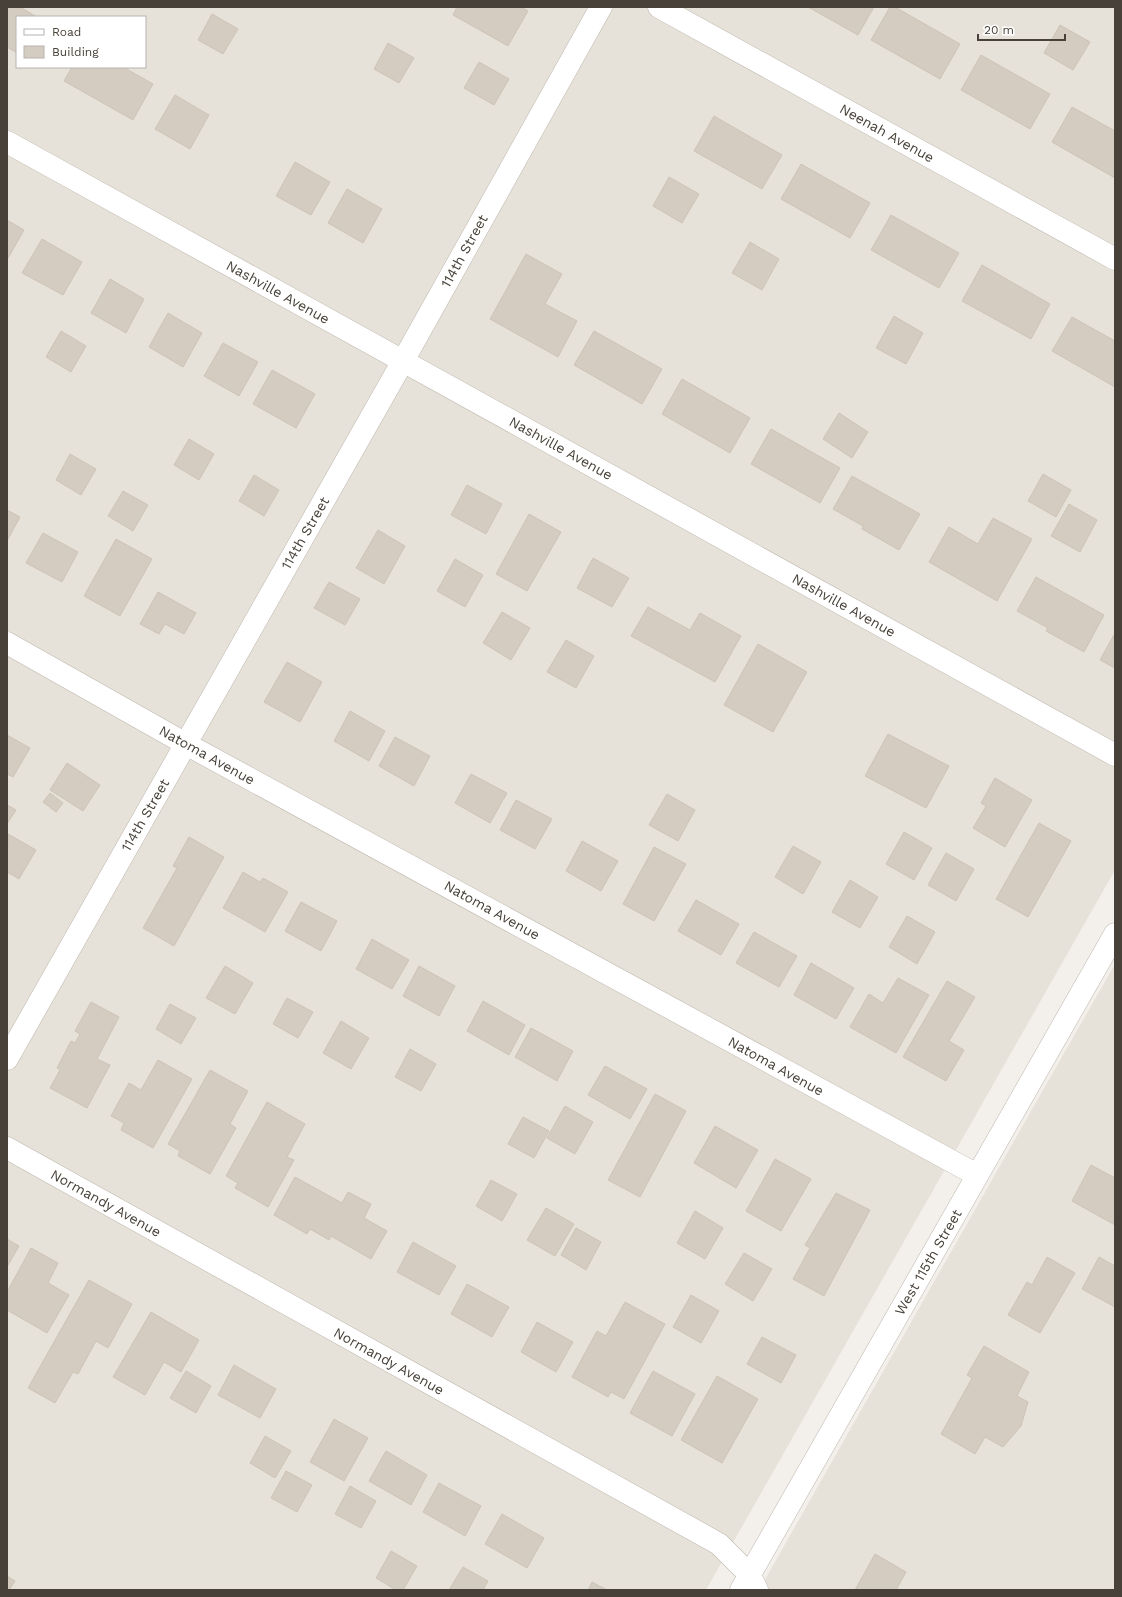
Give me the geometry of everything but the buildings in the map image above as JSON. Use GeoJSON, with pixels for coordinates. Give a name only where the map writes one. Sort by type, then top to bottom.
{"type":"FeatureCollection","features":[{"type":"Feature","properties":{"kind":"street","name":"114th Street"},"geometry":{"type":"LineString","coordinates":[[7,1059],[403,361],[601,7]]}},
{"type":"Feature","properties":{"kind":"street","name":"Neenah Avenue"},"geometry":{"type":"LineString","coordinates":[[659,7],[1115,259]]}},
{"type":"Feature","properties":{"kind":"street","name":"Nashville Avenue"},"geometry":{"type":"LineString","coordinates":[[7,142],[1115,755]]}},
{"type":"Feature","properties":{"kind":"street","name":"Natoma Avenue"},"geometry":{"type":"LineString","coordinates":[[7,644],[186,744],[977,1176]]}},
{"type":"Feature","properties":{"kind":"street","name":"West 115th Street"},"geometry":{"type":"LineString","coordinates":[[749,1585],[977,1176],[1115,934]]}},
{"type":"Feature","properties":{"kind":"street","name":"Normandy Avenue"},"geometry":{"type":"LineString","coordinates":[[7,1148],[719,1544],[749,1585]]}},
{"type":"Feature","properties":{"kind":"shaded area"},"geometry":{"type":"Polygon","coordinates":[[[7,7],[1115,7],[1115,870],[706,1590],[7,1590],[7,7]]]}},
{"type":"Feature","properties":{"kind":"shaded area"},"geometry":{"type":"Polygon","coordinates":[[[1115,964],[1115,1590],[759,1590],[1039,1097],[1115,964]]]}}]}
